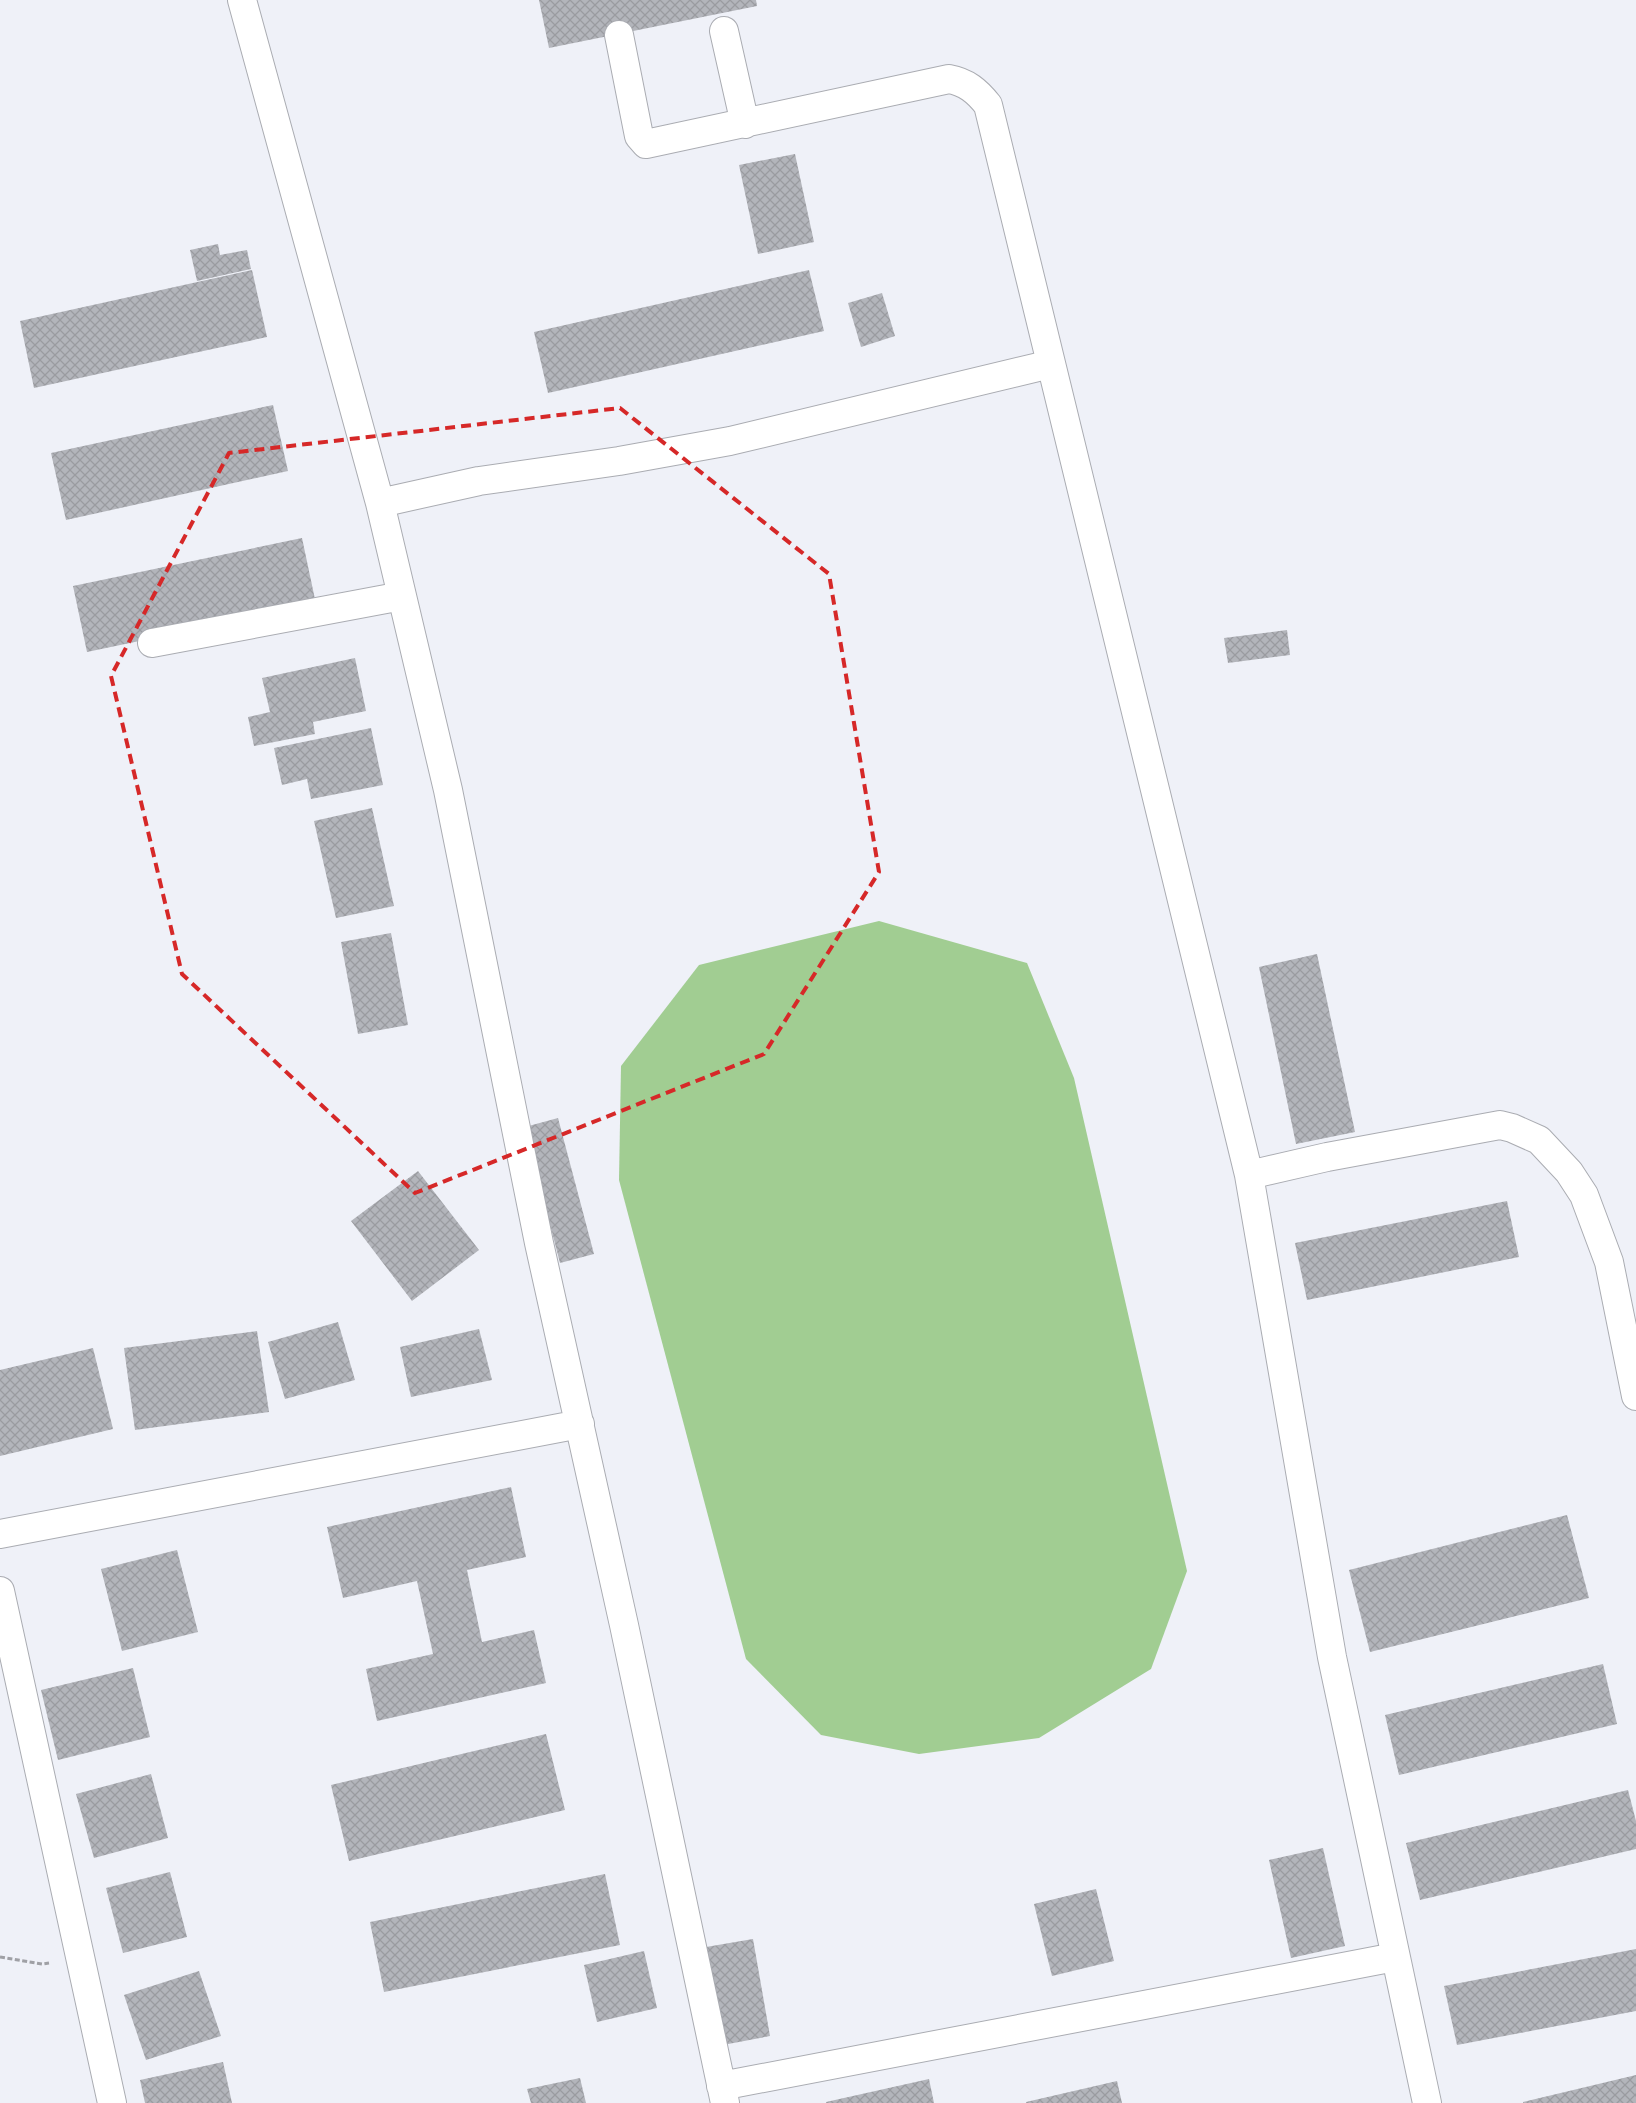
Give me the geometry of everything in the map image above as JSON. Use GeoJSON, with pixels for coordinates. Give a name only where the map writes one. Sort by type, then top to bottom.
{"type":"FeatureCollection","features":[{"type":"Feature","properties":{"kind":"lane"},"geometry":{"type":"LineString","coordinates":[[242,0],[380,503],[448,790],[537,1233],[580,1424],[723,2095],[1395,1957]]}},
{"type":"Feature","properties":{"kind":"lane"},"geometry":{"type":"LineString","coordinates":[[724,31],[745,124]]}},
{"type":"Feature","properties":{"kind":"lane"},"geometry":{"type":"LineString","coordinates":[[619,36],[640,136],[644,143],[745,124],[949,79],[962,81],[970,86],[988,104],[1249,1175],[1332,1657],[1427,2103]]}},
{"type":"Feature","properties":{"kind":"lane"},"geometry":{"type":"LineString","coordinates":[[380,503],[479,481],[619,462],[730,440],[1052,364]]}},
{"type":"Feature","properties":{"kind":"lane"},"geometry":{"type":"LineString","coordinates":[[152,643],[402,596]]}},
{"type":"Feature","properties":{"kind":"lane"},"geometry":{"type":"LineString","coordinates":[[1249,1175],[1327,1157],[1500,1125],[1512,1128],[1539,1140],[1570,1172],[1584,1195],[1609,1262],[1636,1396]]}},
{"type":"Feature","properties":{"kind":"lane"},"geometry":{"type":"LineString","coordinates":[[0,1534],[580,1424]]}},
{"type":"Feature","properties":{"kind":"lane"},"geometry":{"type":"LineString","coordinates":[[0,1591],[82,1958],[112,2103]]}},
{"type":"Feature","properties":{"kind":"path"},"geometry":{"type":"LineString","coordinates":[[0,1957],[42,1964],[82,1958]]}},
{"type":"Feature","properties":{"kind":"highlighted area"},"geometry":{"type":"Polygon","coordinates":[[[620,408],[829,574],[879,872],[764,1054],[415,1193],[182,974],[111,676],[229,453],[620,408]]]}},
{"type":"Feature","properties":{"kind":"green space"},"geometry":{"type":"Polygon","coordinates":[[[879,921],[1027,963],[1074,1078],[1187,1571],[1151,1669],[1039,1738],[919,1754],[821,1735],[746,1659],[619,1180],[621,1066],[699,965],[879,921]]]}},
{"type":"Feature","properties":{"kind":"building"},"geometry":{"type":"Polygon","coordinates":[[[539,0],[756,0],[757,6],[549,48],[539,0]]]}},
{"type":"Feature","properties":{"kind":"building"},"geometry":{"type":"Polygon","coordinates":[[[795,154],[814,242],[758,254],[739,165],[795,154]]]}},
{"type":"Feature","properties":{"kind":"building"},"geometry":{"type":"Polygon","coordinates":[[[218,244],[220,255],[247,250],[251,269],[197,281],[190,250],[218,244]]]}},
{"type":"Feature","properties":{"kind":"building"},"geometry":{"type":"Polygon","coordinates":[[[252,270],[267,337],[34,388],[20,321],[252,270]]]}},
{"type":"Feature","properties":{"kind":"building"},"geometry":{"type":"Polygon","coordinates":[[[809,270],[824,331],[548,393],[534,332],[809,270]]]}},
{"type":"Feature","properties":{"kind":"building"},"geometry":{"type":"Polygon","coordinates":[[[882,293],[895,336],[861,347],[848,303],[882,293]]]}},
{"type":"Feature","properties":{"kind":"building"},"geometry":{"type":"Polygon","coordinates":[[[273,405],[288,471],[66,520],[51,453],[273,405]]]}},
{"type":"Feature","properties":{"kind":"building"},"geometry":{"type":"Polygon","coordinates":[[[302,538],[316,604],[87,652],[73,586],[302,538]]]}},
{"type":"Feature","properties":{"kind":"building"},"geometry":{"type":"Polygon","coordinates":[[[1287,630],[1290,655],[1228,663],[1224,638],[1287,630]]]}},
{"type":"Feature","properties":{"kind":"building"},"geometry":{"type":"Polygon","coordinates":[[[355,658],[366,711],[313,722],[315,734],[254,746],[248,717],[270,712],[262,678],[355,658]]]}},
{"type":"Feature","properties":{"kind":"building"},"geometry":{"type":"Polygon","coordinates":[[[371,728],[383,785],[311,799],[307,779],[282,785],[274,748],[371,728]]]}},
{"type":"Feature","properties":{"kind":"building"},"geometry":{"type":"Polygon","coordinates":[[[372,808],[394,906],[336,918],[314,821],[372,808]]]}},
{"type":"Feature","properties":{"kind":"building"},"geometry":{"type":"Polygon","coordinates":[[[391,933],[408,1025],[358,1034],[341,942],[391,933]]]}},
{"type":"Feature","properties":{"kind":"building"},"geometry":{"type":"Polygon","coordinates":[[[1317,954],[1355,1132],[1296,1144],[1259,967],[1317,954]]]}},
{"type":"Feature","properties":{"kind":"building"},"geometry":{"type":"Polygon","coordinates":[[[558,1118],[594,1254],[560,1263],[525,1127],[558,1118]]]}},
{"type":"Feature","properties":{"kind":"building"},"geometry":{"type":"Polygon","coordinates":[[[418,1171],[479,1250],[412,1301],[351,1221],[418,1171]]]}},
{"type":"Feature","properties":{"kind":"building"},"geometry":{"type":"Polygon","coordinates":[[[1507,1201],[1519,1257],[1307,1300],[1295,1243],[1507,1201]]]}},
{"type":"Feature","properties":{"kind":"building"},"geometry":{"type":"Polygon","coordinates":[[[338,1322],[355,1380],[285,1399],[268,1342],[338,1322]]]}},
{"type":"Feature","properties":{"kind":"building"},"geometry":{"type":"Polygon","coordinates":[[[479,1329],[492,1380],[411,1397],[400,1347],[479,1329]]]}},
{"type":"Feature","properties":{"kind":"building"},"geometry":{"type":"Polygon","coordinates":[[[257,1331],[269,1412],[135,1430],[124,1348],[257,1331]]]}},
{"type":"Feature","properties":{"kind":"building"},"geometry":{"type":"Polygon","coordinates":[[[93,1348],[113,1429],[0,1456],[0,1370],[93,1348]]]}},
{"type":"Feature","properties":{"kind":"building"},"geometry":{"type":"Polygon","coordinates":[[[511,1487],[526,1557],[467,1570],[482,1642],[534,1630],[546,1683],[377,1721],[366,1669],[433,1654],[417,1581],[343,1598],[327,1527],[511,1487]]]}},
{"type":"Feature","properties":{"kind":"building"},"geometry":{"type":"Polygon","coordinates":[[[1567,1515],[1589,1598],[1370,1652],[1349,1570],[1567,1515]]]}},
{"type":"Feature","properties":{"kind":"building"},"geometry":{"type":"Polygon","coordinates":[[[177,1550],[198,1632],[122,1651],[101,1569],[177,1550]]]}},
{"type":"Feature","properties":{"kind":"building"},"geometry":{"type":"Polygon","coordinates":[[[1603,1664],[1617,1724],[1399,1775],[1385,1715],[1603,1664]]]}},
{"type":"Feature","properties":{"kind":"building"},"geometry":{"type":"Polygon","coordinates":[[[133,1668],[150,1737],[58,1760],[41,1690],[133,1668]]]}},
{"type":"Feature","properties":{"kind":"building"},"geometry":{"type":"Polygon","coordinates":[[[546,1734],[565,1810],[349,1861],[331,1785],[546,1734]]]}},
{"type":"Feature","properties":{"kind":"building"},"geometry":{"type":"Polygon","coordinates":[[[151,1774],[168,1838],[94,1858],[76,1794],[151,1774]]]}},
{"type":"Feature","properties":{"kind":"building"},"geometry":{"type":"Polygon","coordinates":[[[1628,1790],[1636,1821],[1636,1849],[1420,1900],[1406,1843],[1628,1790]]]}},
{"type":"Feature","properties":{"kind":"building"},"geometry":{"type":"Polygon","coordinates":[[[1323,1848],[1345,1946],[1291,1958],[1269,1860],[1323,1848]]]}},
{"type":"Feature","properties":{"kind":"building"},"geometry":{"type":"Polygon","coordinates":[[[170,1872],[187,1937],[123,1953],[106,1888],[170,1872]]]}},
{"type":"Feature","properties":{"kind":"building"},"geometry":{"type":"Polygon","coordinates":[[[605,1874],[620,1945],[384,1992],[370,1922],[605,1874]]]}},
{"type":"Feature","properties":{"kind":"building"},"geometry":{"type":"Polygon","coordinates":[[[1096,1889],[1114,1961],[1052,1976],[1034,1904],[1096,1889]]]}},
{"type":"Feature","properties":{"kind":"building"},"geometry":{"type":"Polygon","coordinates":[[[753,1939],[770,2036],[723,2045],[706,1947],[753,1939]]]}},
{"type":"Feature","properties":{"kind":"building"},"geometry":{"type":"Polygon","coordinates":[[[1636,1949],[1636,2011],[1457,2045],[1444,1986],[1636,1949]]]}},
{"type":"Feature","properties":{"kind":"building"},"geometry":{"type":"Polygon","coordinates":[[[644,1951],[657,2008],[597,2022],[584,1965],[644,1951]]]}},
{"type":"Feature","properties":{"kind":"building"},"geometry":{"type":"Polygon","coordinates":[[[199,1971],[221,2036],[146,2060],[124,1995],[199,1971]]]}},
{"type":"Feature","properties":{"kind":"building"},"geometry":{"type":"Polygon","coordinates":[[[223,2062],[232,2103],[145,2103],[140,2080],[223,2062]]]}},
{"type":"Feature","properties":{"kind":"building"},"geometry":{"type":"Polygon","coordinates":[[[1636,2075],[1636,2103],[1523,2103],[1523,2102],[1636,2075]]]}},
{"type":"Feature","properties":{"kind":"building"},"geometry":{"type":"Polygon","coordinates":[[[580,2078],[586,2103],[531,2103],[527,2089],[580,2078]]]}},
{"type":"Feature","properties":{"kind":"building"},"geometry":{"type":"Polygon","coordinates":[[[929,2079],[934,2103],[826,2103],[826,2102],[929,2079]]]}},
{"type":"Feature","properties":{"kind":"building"},"geometry":{"type":"Polygon","coordinates":[[[1117,2081],[1122,2103],[1026,2103],[1026,2102],[1117,2081]]]}}]}
